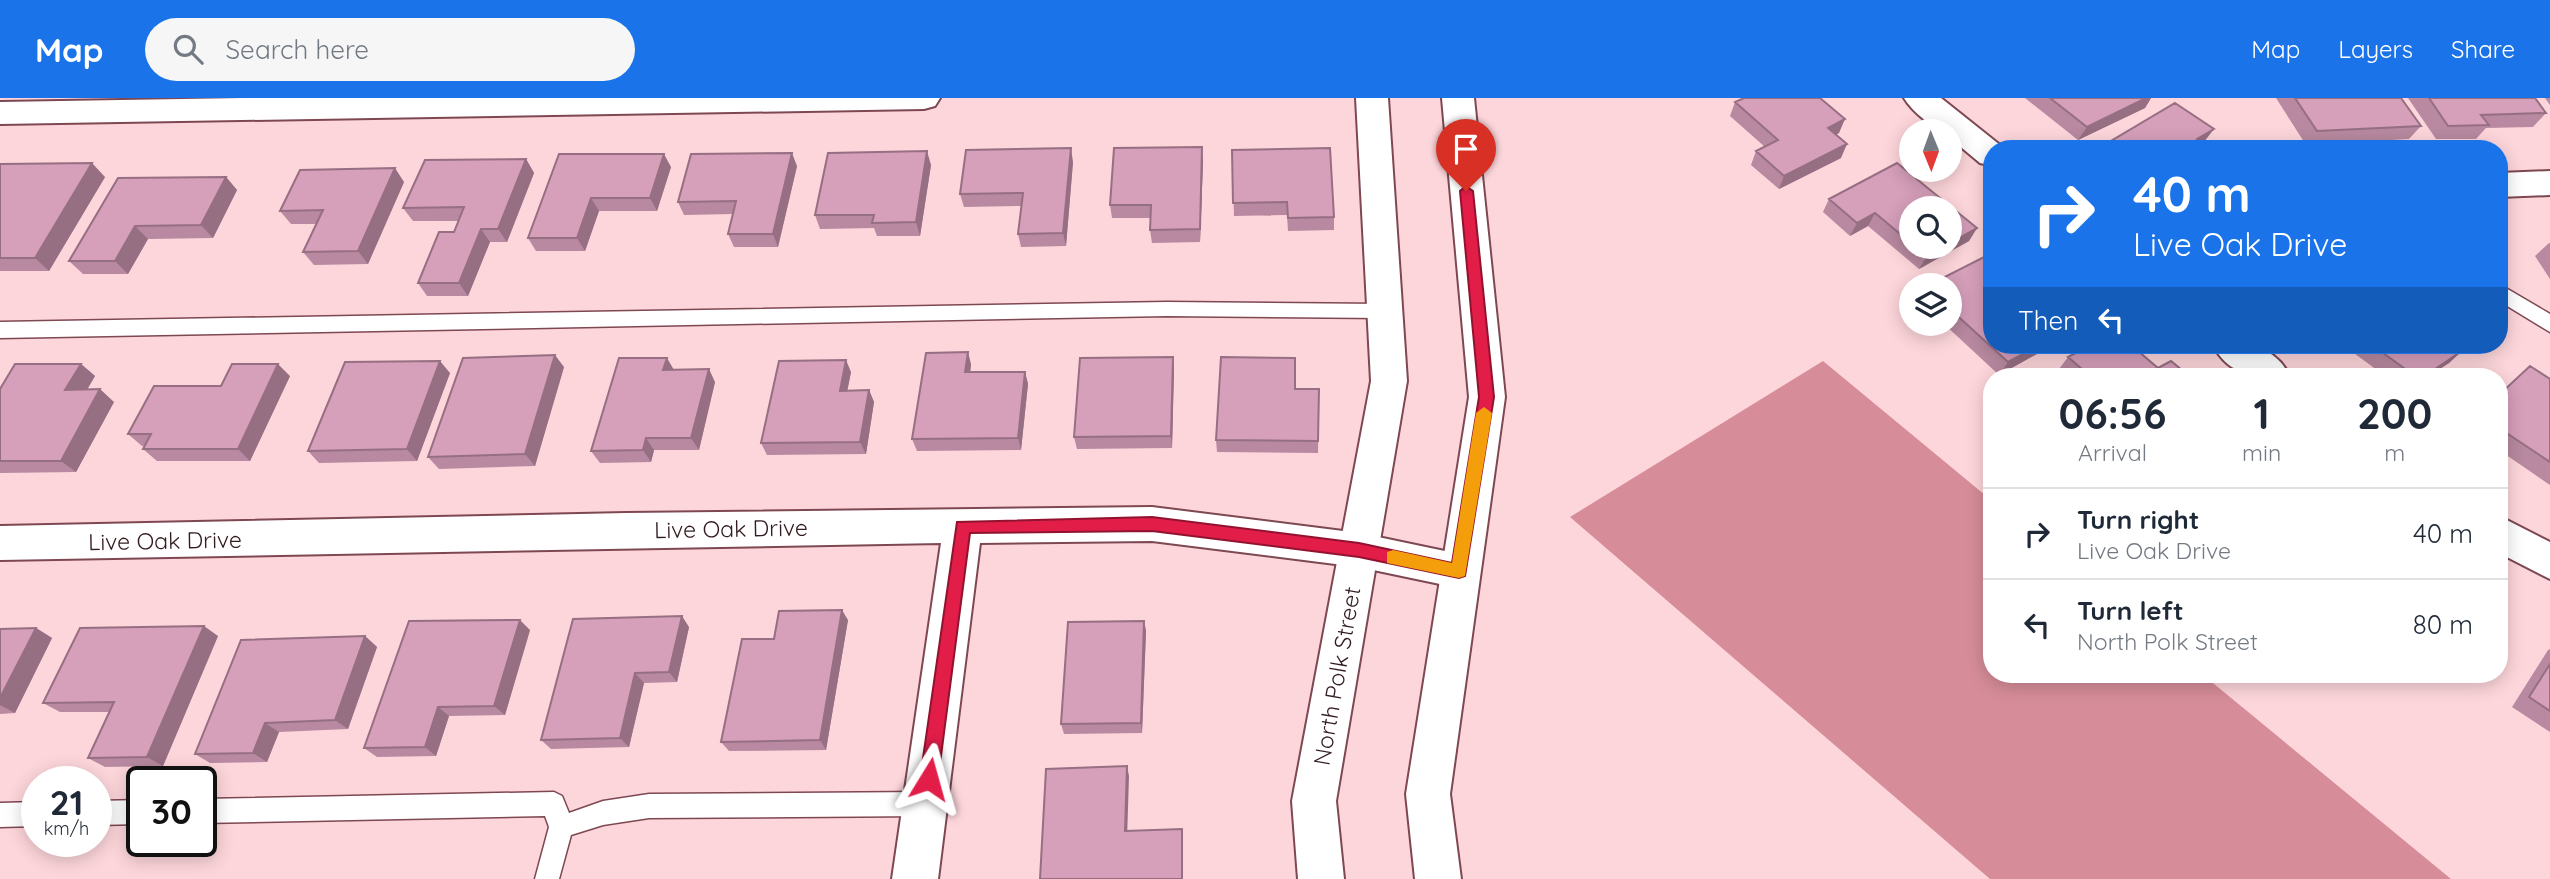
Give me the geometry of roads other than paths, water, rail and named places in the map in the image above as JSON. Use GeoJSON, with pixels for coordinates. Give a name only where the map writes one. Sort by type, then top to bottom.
{"type":"FeatureCollection","features":[{"type":"Feature","properties":{"kind":"street"},"geometry":{"type":"LineString","coordinates":[[15,108],[923,98]]}},
{"type":"Feature","properties":{"kind":"street","name":"North Polk Street"},"geometry":{"type":"LineString","coordinates":[[1321,879],[1314,801],[1389,381],[1372,98]]}},
{"type":"Feature","properties":{"kind":"street"},"geometry":{"type":"LineString","coordinates":[[1438,879],[1428,794],[1459,571],[1487,397],[1458,98]]}},
{"type":"Feature","properties":{"kind":"street"},"geometry":{"type":"LineString","coordinates":[[1920,98],[1983,148]]}},
{"type":"Feature","properties":{"kind":"street"},"geometry":{"type":"LineString","coordinates":[[2508,185],[2550,183]]}},
{"type":"Feature","properties":{"kind":"street"},"geometry":{"type":"LineString","coordinates":[[2243,354],[2261,368]]}},
{"type":"Feature","properties":{"kind":"street","name":"Live Oak Drive"},"geometry":{"type":"LineString","coordinates":[[0,542],[1152,524],[1359,550],[1459,571]]}},
{"type":"Feature","properties":{"kind":"street"},"geometry":{"type":"LineString","coordinates":[[915,879],[963,526]]}},
{"type":"Feature","properties":{"kind":"street"},"geometry":{"type":"LineString","coordinates":[[2508,538],[2550,562]]}},
{"type":"Feature","properties":{"kind":"lane"},"geometry":{"type":"LineString","coordinates":[[2508,297],[2550,324]]}},
{"type":"Feature","properties":{"kind":"lane"},"geometry":{"type":"LineString","coordinates":[[0,330],[1153,309],[1383,311]]}},
{"type":"Feature","properties":{"kind":"lane"},"geometry":{"type":"LineString","coordinates":[[217,811],[554,803],[561,827],[547,879]]}},
{"type":"Feature","properties":{"kind":"lane"},"geometry":{"type":"LineString","coordinates":[[561,827],[603,813],[649,806],[925,804]]}},
{"type":"Feature","properties":{"kind":"lane"},"geometry":{"type":"LineString","coordinates":[[0,815],[21,814]]}}]}
